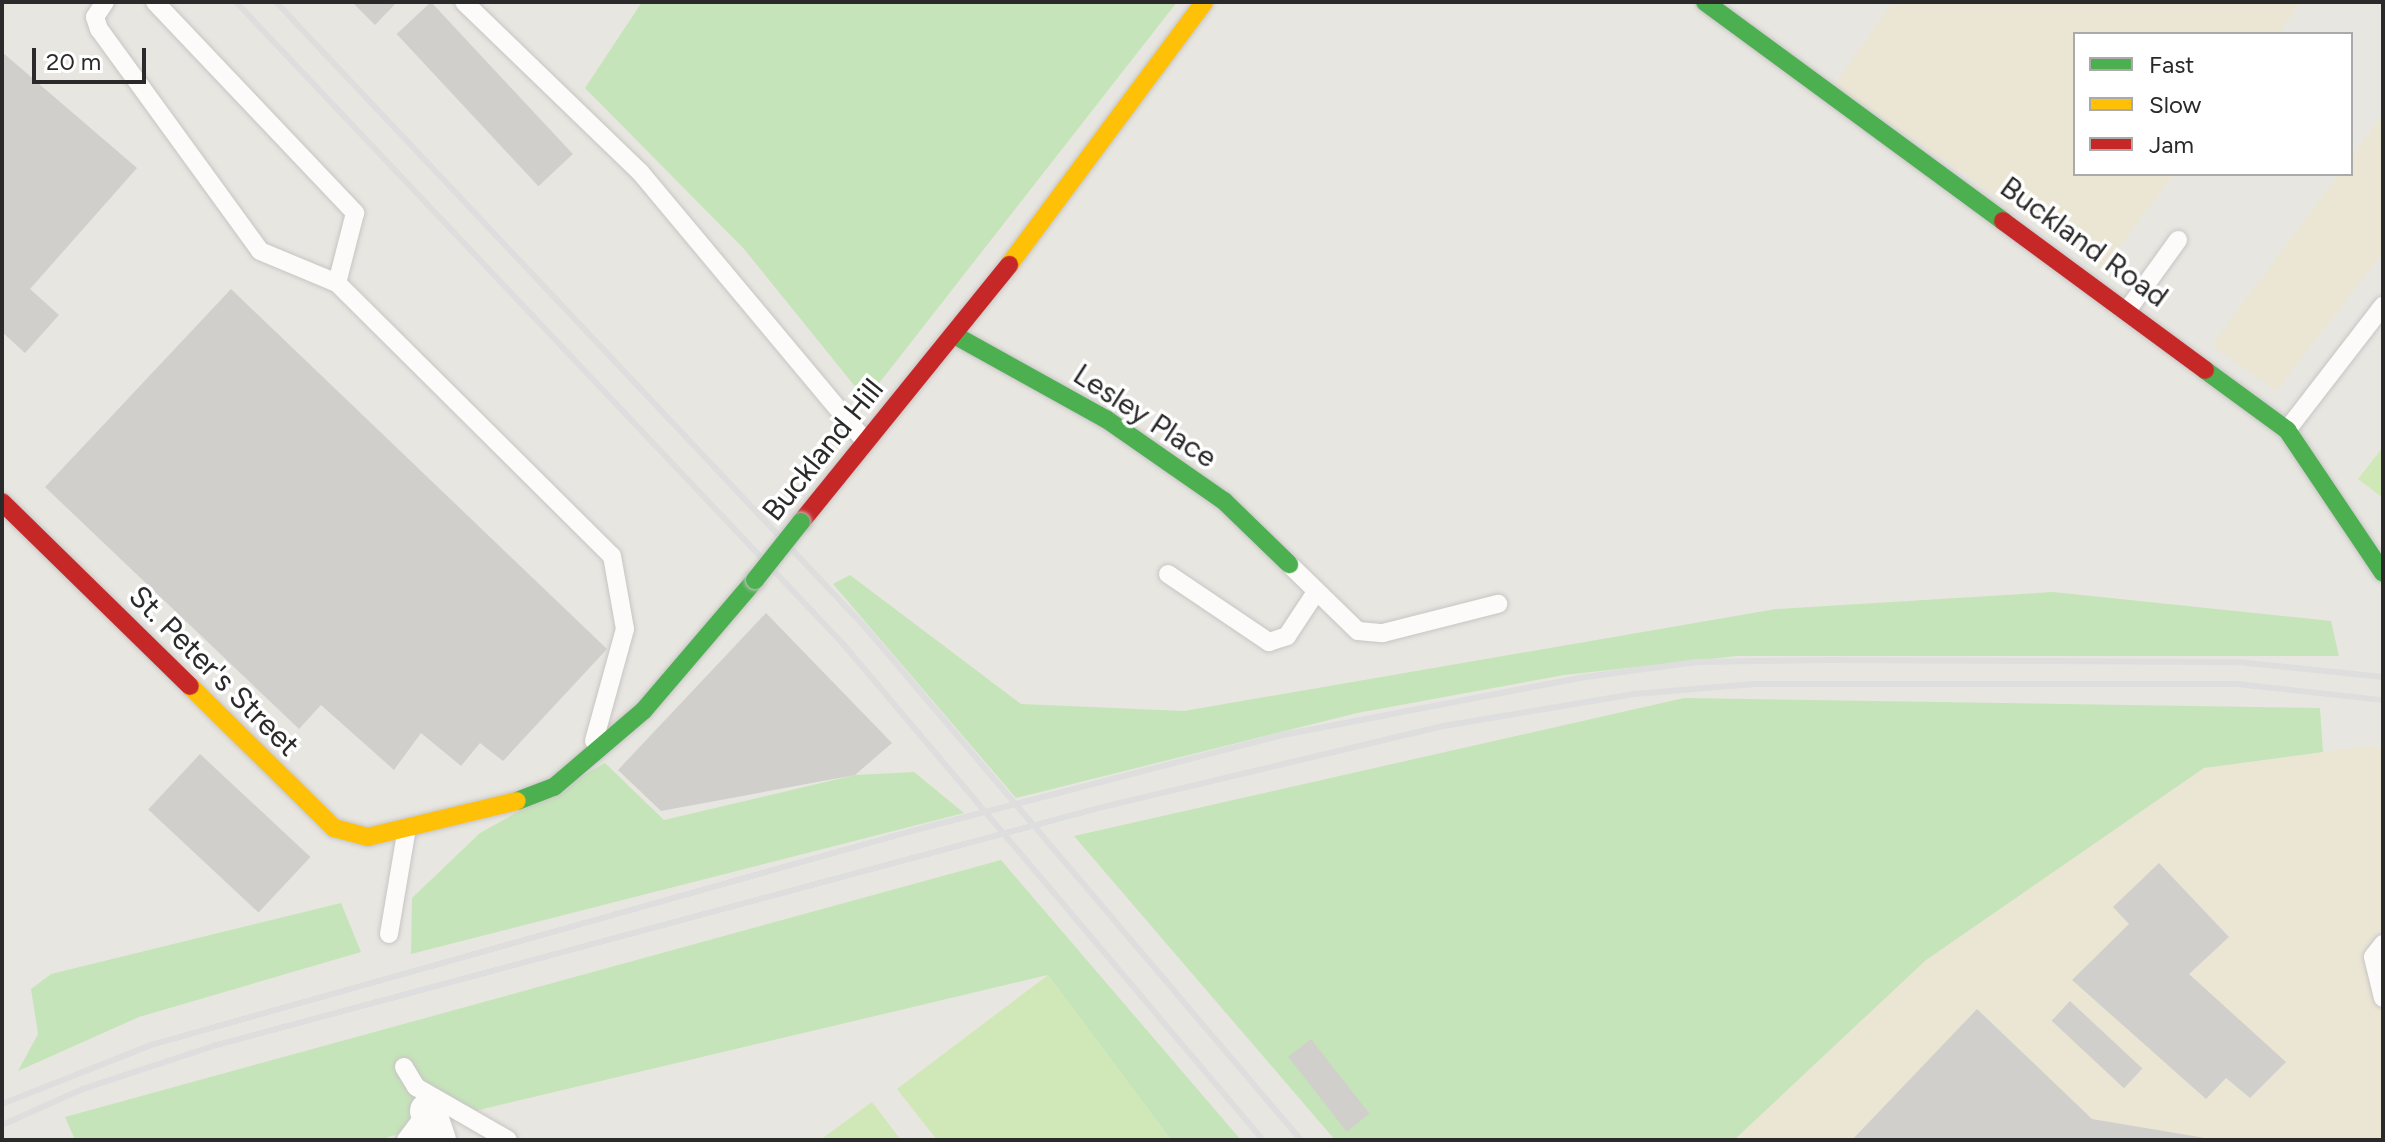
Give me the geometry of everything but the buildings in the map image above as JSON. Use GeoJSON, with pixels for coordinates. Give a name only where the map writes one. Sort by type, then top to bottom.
{"type":"FeatureCollection","features":[{"type":"Feature","properties":{"kind":"street","name":"Buckland Hill"},"geometry":{"type":"LineString","coordinates":[[406,833],[554,787],[644,710],[755,580],[863,439],[956,336],[1204,2]]}},
{"type":"Feature","properties":{"kind":"street","name":"Buckland Road"},"geometry":{"type":"LineString","coordinates":[[1705,2],[2129,308],[2287,430],[2383,573]]}},
{"type":"Feature","properties":{"kind":"street","name":"Lesley Place"},"geometry":{"type":"LineString","coordinates":[[956,336],[1106,419],[1224,501],[1289,564]]}},
{"type":"Feature","properties":{"kind":"street","name":"St. Peter's Street"},"geometry":{"type":"LineString","coordinates":[[2,502],[334,828],[368,837],[406,833]]}},
{"type":"Feature","properties":{"kind":"lane"},"geometry":{"type":"LineString","coordinates":[[105,2],[95,17],[99,29],[260,251],[337,283],[612,556],[625,629],[589,759]]}},
{"type":"Feature","properties":{"kind":"lane"},"geometry":{"type":"LineString","coordinates":[[155,2],[355,213],[337,283]]}},
{"type":"Feature","properties":{"kind":"lane"},"geometry":{"type":"LineString","coordinates":[[464,2],[481,9],[551,71],[640,172],[863,439]]}},
{"type":"Feature","properties":{"kind":"lane"},"geometry":{"type":"LineString","coordinates":[[2129,308],[2178,240]]}},
{"type":"Feature","properties":{"kind":"lane"},"geometry":{"type":"LineString","coordinates":[[2287,430],[2383,306]]}},
{"type":"Feature","properties":{"kind":"lane"},"geometry":{"type":"LineString","coordinates":[[1289,564],[1358,631],[1383,633],[1498,604]]}},
{"type":"Feature","properties":{"kind":"lane"},"geometry":{"type":"LineString","coordinates":[[1168,574],[1269,642],[1287,636],[1316,592]]}},
{"type":"Feature","properties":{"kind":"lane"},"geometry":{"type":"LineString","coordinates":[[389,934],[406,833]]}},
{"type":"Feature","properties":{"kind":"lane"},"geometry":{"type":"LineString","coordinates":[[2383,944],[2373,957],[2383,998]]}},
{"type":"Feature","properties":{"kind":"lane"},"geometry":{"type":"LineString","coordinates":[[404,1067],[428,1113],[508,1140]]}},
{"type":"Feature","properties":{"kind":"lane"},"geometry":{"type":"LineString","coordinates":[[406,1140],[428,1113]]}},
{"type":"Feature","properties":{"kind":"shaded area"},"geometry":{"type":"Polygon","coordinates":[[[1893,2],[2302,2],[2280,32],[2073,32],[2073,176],[2172,176],[2102,269],[1834,85],[1893,2]]]}},
{"type":"Feature","properties":{"kind":"shaded area"},"geometry":{"type":"Polygon","coordinates":[[[2383,114],[2383,253],[2276,391],[2212,345],[2338,176],[2353,176],[2353,154],[2383,114]]]}},
{"type":"Feature","properties":{"kind":"shaded area"},"geometry":{"type":"Polygon","coordinates":[[[2368,746],[2383,749],[2383,1140],[1734,1140],[1926,960],[2204,768],[2368,746]]]}},
{"type":"Feature","properties":{"kind":"green space"},"geometry":{"type":"Polygon","coordinates":[[[642,2],[1177,2],[866,400],[744,249],[585,88],[642,2]]]}},
{"type":"Feature","properties":{"kind":"green space"},"geometry":{"type":"Polygon","coordinates":[[[2383,447],[2383,498],[2358,479],[2383,447]]]}},
{"type":"Feature","properties":{"kind":"green space"},"geometry":{"type":"Polygon","coordinates":[[[850,575],[1021,704],[1184,711],[1776,609],[2053,592],[2331,621],[2339,656],[1737,656],[1564,675],[1357,713],[1016,798],[833,584],[850,575]]]}},
{"type":"Feature","properties":{"kind":"green space"},"geometry":{"type":"Polygon","coordinates":[[[1684,698],[2320,708],[2323,752],[2204,768],[1926,960],[1734,1140],[1335,1140],[1074,836],[1684,698]]]}},
{"type":"Feature","properties":{"kind":"green space"},"geometry":{"type":"Polygon","coordinates":[[[605,763],[664,820],[855,775],[914,772],[964,813],[411,954],[412,898],[480,833],[605,763]]]}},
{"type":"Feature","properties":{"kind":"green space"},"geometry":{"type":"Polygon","coordinates":[[[1001,860],[1241,1140],[1171,1140],[1048,975],[445,1118],[380,1140],[75,1140],[65,1117],[1001,860]]]}},
{"type":"Feature","properties":{"kind":"green space"},"geometry":{"type":"Polygon","coordinates":[[[341,903],[361,952],[139,1017],[18,1071],[38,1034],[31,989],[51,974],[341,903]]]}},
{"type":"Feature","properties":{"kind":"green space"},"geometry":{"type":"Polygon","coordinates":[[[1048,975],[1171,1140],[937,1140],[897,1089],[1048,975]]]}},
{"type":"Feature","properties":{"kind":"green space"},"geometry":{"type":"Polygon","coordinates":[[[872,1102],[901,1140],[820,1140],[872,1102]]]}},
{"type":"Feature","properties":{"kind":"railway"},"geometry":{"type":"LineString","coordinates":[[236,2],[844,645],[1263,1140]]}},
{"type":"Feature","properties":{"kind":"railway"},"geometry":{"type":"LineString","coordinates":[[276,2],[865,627],[1301,1140]]}},
{"type":"Feature","properties":{"kind":"railway"},"geometry":{"type":"LineString","coordinates":[[2,1104],[151,1045],[919,829],[1283,735],[1578,678],[1697,662],[1826,660],[2238,662],[2383,677]]}},
{"type":"Feature","properties":{"kind":"railway"},"geometry":{"type":"LineString","coordinates":[[2,1125],[83,1089],[213,1046],[1099,808],[1443,726],[1634,694],[1755,684],[2237,684],[2383,700]]}},
{"type":"Feature","properties":{"kind":"traffic: fast"},"geometry":{"type":"LineString","coordinates":[[1705,2],[2003,221]]}},
{"type":"Feature","properties":{"kind":"traffic: fast"},"geometry":{"type":"LineString","coordinates":[[956,336],[1106,419],[1224,501],[1289,564]]}},
{"type":"Feature","properties":{"kind":"traffic: fast"},"geometry":{"type":"LineString","coordinates":[[2205,370],[2287,430],[2383,573]]}},
{"type":"Feature","properties":{"kind":"traffic: fast"},"geometry":{"type":"LineString","coordinates":[[755,580],[801,522]]}},
{"type":"Feature","properties":{"kind":"traffic: fast"},"geometry":{"type":"LineString","coordinates":[[517,801],[554,787],[644,710],[755,580]]}},
{"type":"Feature","properties":{"kind":"traffic: slow"},"geometry":{"type":"LineString","coordinates":[[1009,265],[1204,2]]}},
{"type":"Feature","properties":{"kind":"traffic: slow"},"geometry":{"type":"LineString","coordinates":[[190,686],[334,828],[368,837],[517,801]]}},
{"type":"Feature","properties":{"kind":"traffic: jam"},"geometry":{"type":"LineString","coordinates":[[2003,221],[2205,370]]}},
{"type":"Feature","properties":{"kind":"traffic: jam"},"geometry":{"type":"LineString","coordinates":[[801,522],[1009,265]]}},
{"type":"Feature","properties":{"kind":"traffic: jam"},"geometry":{"type":"LineString","coordinates":[[2,502],[190,686]]}}]}
